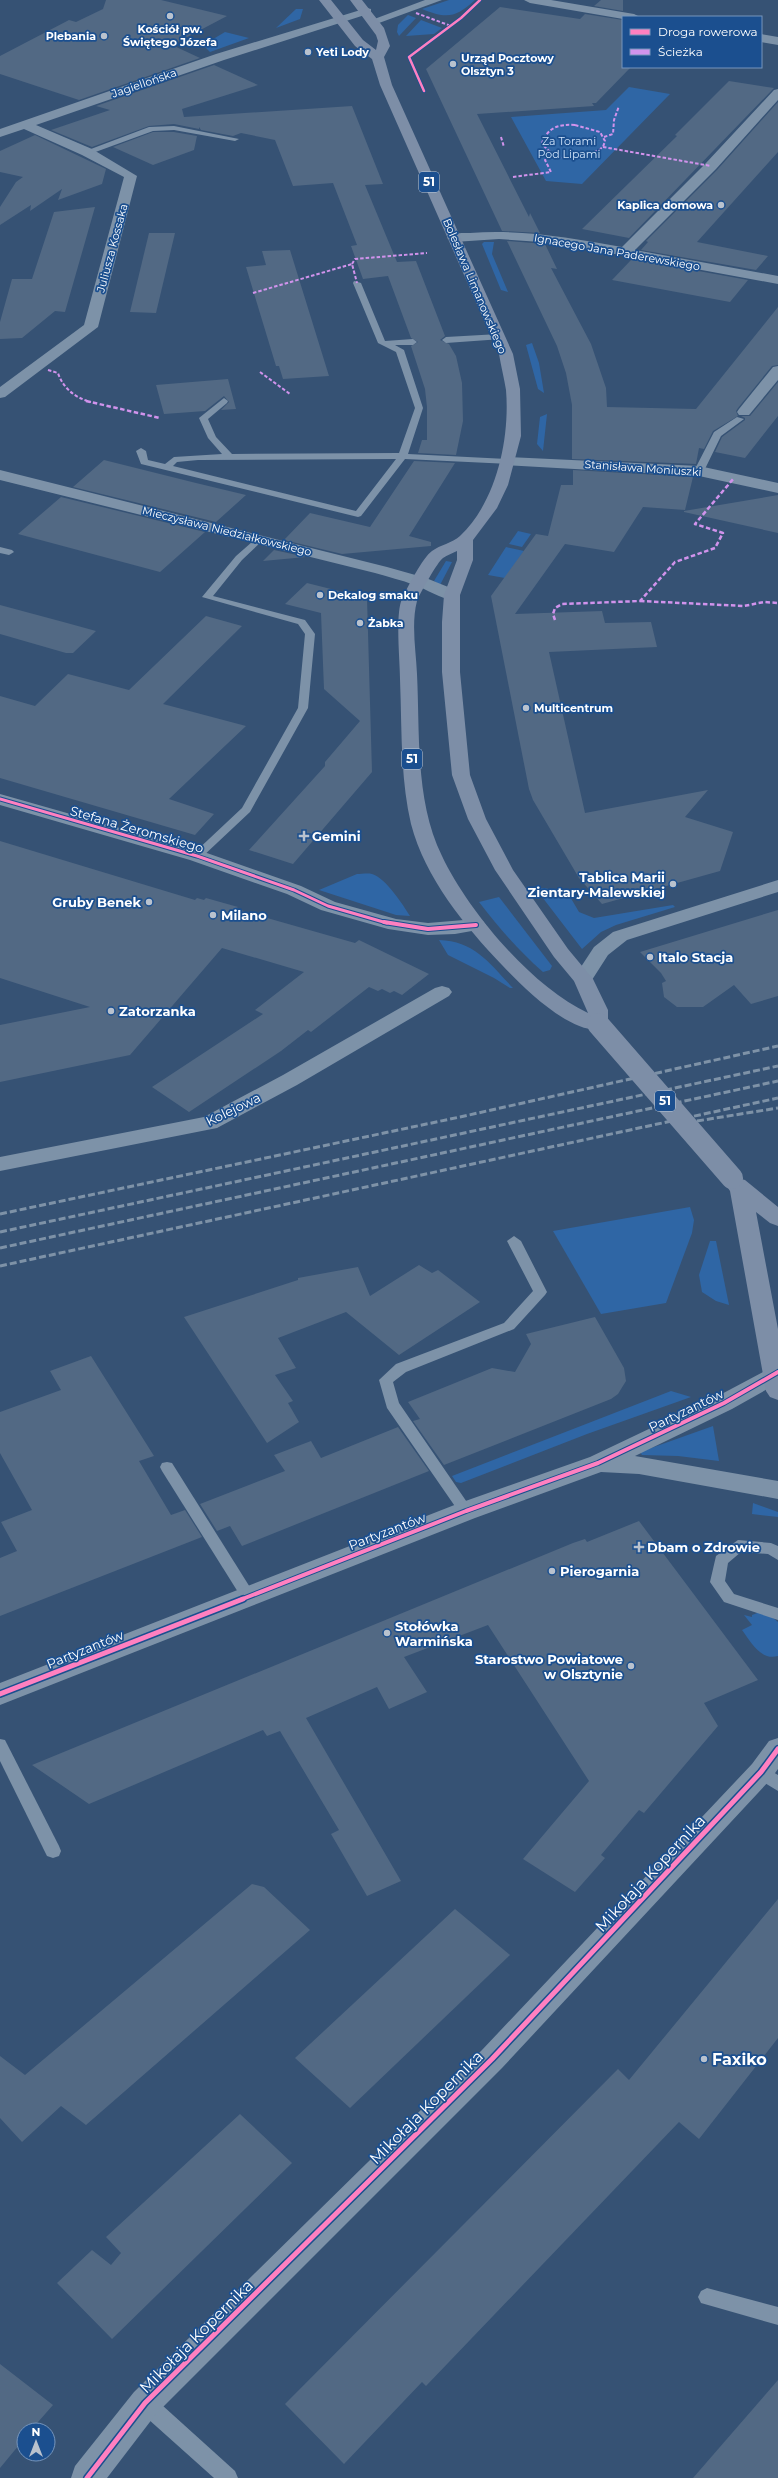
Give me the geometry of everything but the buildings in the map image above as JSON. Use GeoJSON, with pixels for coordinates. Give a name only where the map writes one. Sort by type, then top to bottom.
{"type":"FeatureCollection","features":[{"type":"Feature","properties":{"kind":"main road"},"geometry":{"type":"LineString","coordinates":[[325,0],[364,48],[378,57],[384,45],[384,41],[375,21],[356,0]]}},
{"type":"Feature","properties":{"kind":"main road","name":"Bolesława Limanowskiego"},"geometry":{"type":"LineString","coordinates":[[378,57],[386,85],[506,354],[513,389],[514,423],[507,462],[489,508],[464,540],[436,555],[409,601],[407,628],[414,792],[425,838],[448,885],[476,925],[516,968],[544,994],[568,1013],[584,1021],[598,1024]]}},
{"type":"Feature","properties":{"kind":"main road"},"geometry":{"type":"LineString","coordinates":[[464,540],[465,560],[452,595],[450,622],[451,672],[461,775],[477,819],[504,870],[561,953],[583,979],[598,1010],[598,1024]]}},
{"type":"Feature","properties":{"kind":"main road","name":"51"},"geometry":{"type":"LineString","coordinates":[[598,1024],[737,1184],[778,1218]]}},
{"type":"Feature","properties":{"kind":"main road"},"geometry":{"type":"LineString","coordinates":[[737,1184],[777,1379]]}},
{"type":"Feature","properties":{"kind":"street","name":"Jagiellońska"},"geometry":{"type":"LineString","coordinates":[[0,133],[288,36],[318,35],[367,11],[402,0]]}},
{"type":"Feature","properties":{"kind":"street","name":"Jagiellońska"},"geometry":{"type":"LineString","coordinates":[[345,23],[375,21],[436,0]]}},
{"type":"Feature","properties":{"kind":"street"},"geometry":{"type":"LineString","coordinates":[[530,0],[628,16]]}},
{"type":"Feature","properties":{"kind":"street"},"geometry":{"type":"LineString","coordinates":[[762,38],[778,41]]}},
{"type":"Feature","properties":{"kind":"street"},"geometry":{"type":"LineString","coordinates":[[625,252],[712,166],[778,93]]}},
{"type":"Feature","properties":{"kind":"street","name":"Juliusza Kossaka"},"geometry":{"type":"LineString","coordinates":[[0,394],[91,327],[131,176],[87,152],[23,124]]}},
{"type":"Feature","properties":{"kind":"street","name":"Ignacego Jana Paderewskiego"},"geometry":{"type":"LineString","coordinates":[[454,238],[477,236],[536,237],[778,280]]}},
{"type":"Feature","properties":{"kind":"street"},"geometry":{"type":"LineString","coordinates":[[742,416],[778,370]]}},
{"type":"Feature","properties":{"kind":"street","name":"Stanisława Moniuszki"},"geometry":{"type":"LineString","coordinates":[[507,462],[699,471],[778,488]]}},
{"type":"Feature","properties":{"kind":"street","name":"Mieczysława Niedziałkowskiego"},"geometry":{"type":"LineString","coordinates":[[0,475],[259,539],[420,581],[452,595]]}},
{"type":"Feature","properties":{"kind":"street","name":"Stefana Żeromskiego"},"geometry":{"type":"LineString","coordinates":[[0,799],[197,856],[294,890],[328,906],[395,925],[428,929],[455,928],[476,925]]}},
{"type":"Feature","properties":{"kind":"street"},"geometry":{"type":"LineString","coordinates":[[583,979],[601,951],[620,936],[778,886]]}},
{"type":"Feature","properties":{"kind":"street","name":"Kolejowa"},"geometry":{"type":"LineString","coordinates":[[0,1164],[210,1123],[290,1080],[442,992]]}},
{"type":"Feature","properties":{"kind":"street","name":"Partyzantów"},"geometry":{"type":"LineString","coordinates":[[0,1694],[466,1511],[598,1463],[777,1379]]}},
{"type":"Feature","properties":{"kind":"street","name":"Partyzantów"},"geometry":{"type":"LineString","coordinates":[[598,1463],[639,1465],[778,1490]]}},
{"type":"Feature","properties":{"kind":"street","name":"Mikołaja Kopernika"},"geometry":{"type":"LineString","coordinates":[[87,2478],[146,2403],[492,2059],[772,1768]]}},
{"type":"Feature","properties":{"kind":"lane"},"geometry":{"type":"LineString","coordinates":[[87,152],[152,129],[174,128],[235,139]]}},
{"type":"Feature","properties":{"kind":"lane"},"geometry":{"type":"LineString","coordinates":[[141,451],[144,462],[358,514],[403,456],[419,408],[400,350],[382,343],[357,283]]}},
{"type":"Feature","properties":{"kind":"lane"},"geometry":{"type":"LineString","coordinates":[[446,340],[499,337]]}},
{"type":"Feature","properties":{"kind":"lane"},"geometry":{"type":"LineString","coordinates":[[382,343],[412,342]]}},
{"type":"Feature","properties":{"kind":"lane"},"geometry":{"type":"LineString","coordinates":[[224,401],[203,418],[212,438],[230,457]]}},
{"type":"Feature","properties":{"kind":"lane"},"geometry":{"type":"LineString","coordinates":[[699,471],[717,434],[742,416]]}},
{"type":"Feature","properties":{"kind":"lane"},"geometry":{"type":"LineString","coordinates":[[168,468],[174,460],[230,457],[403,456],[507,462]]}},
{"type":"Feature","properties":{"kind":"lane"},"geometry":{"type":"LineString","coordinates":[[197,856],[246,810],[303,708],[310,634],[302,622],[207,597],[239,558],[259,539]]}},
{"type":"Feature","properties":{"kind":"lane"},"geometry":{"type":"LineString","coordinates":[[466,1511],[392,1404],[386,1380],[401,1368],[509,1326],[540,1292],[514,1241]]}},
{"type":"Feature","properties":{"kind":"lane"},"geometry":{"type":"LineString","coordinates":[[167,1468],[248,1596]]}},
{"type":"Feature","properties":{"kind":"lane"},"geometry":{"type":"LineString","coordinates":[[778,1554],[771,1549],[738,1546],[721,1560],[717,1582],[729,1598],[764,1608],[778,1614]]}},
{"type":"Feature","properties":{"kind":"lane"},"geometry":{"type":"LineString","coordinates":[[0,1746],[53,1851]]}},
{"type":"Feature","properties":{"kind":"lane"},"geometry":{"type":"LineString","coordinates":[[707,2297],[778,2316]]}},
{"type":"Feature","properties":{"kind":"lane"},"geometry":{"type":"LineString","coordinates":[[146,2403],[228,2478]]}},
{"type":"Feature","properties":{"kind":"green space"},"geometry":{"type":"Polygon","coordinates":[[[449,0],[475,0],[462,10],[450,15],[438,14],[422,9],[449,0]]]}},
{"type":"Feature","properties":{"kind":"green space"},"geometry":{"type":"Polygon","coordinates":[[[296,9],[303,9],[300,19],[276,28],[296,9]]]}},
{"type":"Feature","properties":{"kind":"green space"},"geometry":{"type":"Polygon","coordinates":[[[408,15],[416,18],[399,36],[397,32],[398,25],[408,15]]]}},
{"type":"Feature","properties":{"kind":"green space"},"geometry":{"type":"Polygon","coordinates":[[[421,20],[442,28],[434,34],[406,36],[421,20]]]}},
{"type":"Feature","properties":{"kind":"green space"},"geometry":{"type":"Polygon","coordinates":[[[225,32],[249,38],[210,52],[203,45],[225,32]]]}},
{"type":"Feature","properties":{"kind":"green space","name":"Za Torami Pod Lipami"},"geometry":{"type":"Polygon","coordinates":[[[629,87],[670,94],[582,184],[546,181],[511,117],[606,110],[629,87]]]}},
{"type":"Feature","properties":{"kind":"green space"},"geometry":{"type":"Polygon","coordinates":[[[484,242],[494,242],[492,254],[508,292],[501,290],[482,244],[484,242]]]}},
{"type":"Feature","properties":{"kind":"green space"},"geometry":{"type":"Polygon","coordinates":[[[532,343],[539,363],[544,393],[538,389],[526,345],[532,343]]]}},
{"type":"Feature","properties":{"kind":"green space"},"geometry":{"type":"Polygon","coordinates":[[[547,414],[543,451],[537,444],[540,417],[547,414]]]}},
{"type":"Feature","properties":{"kind":"green space"},"geometry":{"type":"Polygon","coordinates":[[[518,531],[531,534],[522,547],[509,544],[518,531]]]}},
{"type":"Feature","properties":{"kind":"green space"},"geometry":{"type":"Polygon","coordinates":[[[506,547],[524,551],[505,578],[488,575],[506,547]]]}},
{"type":"Feature","properties":{"kind":"green space"},"geometry":{"type":"Polygon","coordinates":[[[446,561],[452,562],[440,585],[434,581],[446,561]]]}},
{"type":"Feature","properties":{"kind":"green space"},"geometry":{"type":"Polygon","coordinates":[[[357,874],[372,874],[383,881],[394,892],[410,916],[396,915],[319,890],[357,874]]]}},
{"type":"Feature","properties":{"kind":"green space"},"geometry":{"type":"Polygon","coordinates":[[[545,888],[569,895],[579,912],[594,918],[673,905],[675,907],[616,925],[601,932],[582,949],[536,889],[545,888]]]}},
{"type":"Feature","properties":{"kind":"green space"},"geometry":{"type":"Polygon","coordinates":[[[499,897],[552,966],[550,970],[543,972],[534,964],[494,921],[479,902],[499,897]]]}},
{"type":"Feature","properties":{"kind":"green space"},"geometry":{"type":"Polygon","coordinates":[[[439,940],[452,941],[472,949],[481,955],[513,988],[510,988],[494,978],[448,955],[439,940]]]}},
{"type":"Feature","properties":{"kind":"green space"},"geometry":{"type":"Polygon","coordinates":[[[690,1207],[694,1220],[692,1233],[666,1303],[601,1314],[553,1231],[690,1207]]]}},
{"type":"Feature","properties":{"kind":"green space"},"geometry":{"type":"Polygon","coordinates":[[[710,1241],[716,1241],[729,1305],[716,1301],[702,1292],[699,1275],[710,1241]]]}},
{"type":"Feature","properties":{"kind":"green space"},"geometry":{"type":"Polygon","coordinates":[[[671,1391],[691,1397],[587,1434],[461,1483],[456,1482],[452,1476],[671,1391]]]}},
{"type":"Feature","properties":{"kind":"green space"},"geometry":{"type":"Polygon","coordinates":[[[713,1426],[719,1461],[678,1456],[642,1455],[640,1452],[713,1426]]]}},
{"type":"Feature","properties":{"kind":"green space"},"geometry":{"type":"Polygon","coordinates":[[[753,1503],[778,1512],[778,1517],[752,1514],[753,1503]]]}},
{"type":"Feature","properties":{"kind":"green space"},"geometry":{"type":"Polygon","coordinates":[[[760,1612],[772,1617],[778,1622],[778,1656],[766,1656],[753,1645],[742,1630],[752,1625],[744,1615],[752,1617],[752,1615],[760,1612]]]}},
{"type":"Feature","properties":{"kind":"railway"},"geometry":{"type":"LineString","coordinates":[[0,1214],[460,1117],[778,1046]]}},
{"type":"Feature","properties":{"kind":"railway"},"geometry":{"type":"LineString","coordinates":[[0,1232],[778,1066]]}},
{"type":"Feature","properties":{"kind":"railway"},"geometry":{"type":"LineString","coordinates":[[0,1248],[778,1081]]}},
{"type":"Feature","properties":{"kind":"railway"},"geometry":{"type":"LineString","coordinates":[[0,1266],[778,1098]]}},
{"type":"Feature","properties":{"kind":"railway"},"geometry":{"type":"LineString","coordinates":[[697,1121],[778,1108]]}},
{"type":"Feature","properties":{"kind":"marked path"},"geometry":{"type":"LineString","coordinates":[[416,13],[451,26]]}},
{"type":"Feature","properties":{"kind":"marked path"},"geometry":{"type":"LineString","coordinates":[[604,137],[613,134],[614,120],[619,106]]}},
{"type":"Feature","properties":{"kind":"marked path"},"geometry":{"type":"LineString","coordinates":[[603,147],[605,141],[600,132],[584,126],[566,124],[551,129],[545,135],[542,143],[553,155],[561,158],[579,158],[596,152],[603,147],[711,166]]}},
{"type":"Feature","properties":{"kind":"marked path"},"geometry":{"type":"LineString","coordinates":[[501,137],[504,147]]}},
{"type":"Feature","properties":{"kind":"marked path"},"geometry":{"type":"LineString","coordinates":[[513,177],[551,172],[545,160],[551,155]]}},
{"type":"Feature","properties":{"kind":"marked path"},"geometry":{"type":"LineString","coordinates":[[352,264],[355,259],[427,253]]}},
{"type":"Feature","properties":{"kind":"marked path"},"geometry":{"type":"LineString","coordinates":[[253,293],[352,264],[357,283]]}},
{"type":"Feature","properties":{"kind":"marked path"},"geometry":{"type":"LineString","coordinates":[[48,370],[58,373],[61,383],[79,399],[160,418]]}},
{"type":"Feature","properties":{"kind":"marked path"},"geometry":{"type":"LineString","coordinates":[[260,372],[290,394]]}},
{"type":"Feature","properties":{"kind":"marked path"},"geometry":{"type":"LineString","coordinates":[[555,620],[553,614],[555,608],[562,604],[640,601],[675,562],[715,548],[723,533],[695,524],[734,478]]}},
{"type":"Feature","properties":{"kind":"marked path"},"geometry":{"type":"LineString","coordinates":[[640,601],[744,606],[764,602],[778,603]]}},
{"type":"Feature","properties":{"kind":"cycle path"},"geometry":{"type":"LineString","coordinates":[[424,91],[409,57],[461,18],[480,0]]}},
{"type":"Feature","properties":{"kind":"cycle path"},"geometry":{"type":"LineString","coordinates":[[0,799],[197,856],[294,890],[328,906],[395,925],[428,929],[455,928],[476,925]]}},
{"type":"Feature","properties":{"kind":"cycle path"},"geometry":{"type":"LineString","coordinates":[[0,1694],[466,1511],[598,1463],[724,1403],[778,1372]]}},
{"type":"Feature","properties":{"kind":"cycle path"},"geometry":{"type":"LineString","coordinates":[[87,2478],[145,2403],[492,2059],[761,1772],[778,1749]]}},
{"type":"Feature","properties":{"kind":"place","name":"Kościół pw. Świętego Józefa"},"geometry":{"type":"Point","coordinates":[170,16]}},
{"type":"Feature","properties":{"kind":"place","name":"Plebania"},"geometry":{"type":"Point","coordinates":[104,36]}},
{"type":"Feature","properties":{"kind":"place","name":"Yeti Lody"},"geometry":{"type":"Point","coordinates":[308,52]}},
{"type":"Feature","properties":{"kind":"place","name":"Urząd Pocztowy Olsztyn 3"},"geometry":{"type":"Point","coordinates":[453,64]}},
{"type":"Feature","properties":{"kind":"place","name":"Kaplica domowa"},"geometry":{"type":"Point","coordinates":[721,205]}},
{"type":"Feature","properties":{"kind":"place","name":"Dekalog smaku"},"geometry":{"type":"Point","coordinates":[320,595]}},
{"type":"Feature","properties":{"kind":"place","name":"Żabka"},"geometry":{"type":"Point","coordinates":[360,623]}},
{"type":"Feature","properties":{"kind":"place","name":"Multicentrum"},"geometry":{"type":"Point","coordinates":[526,708]}},
{"type":"Feature","properties":{"kind":"place","name":"Gemini"},"geometry":{"type":"Point","coordinates":[304,836]}},
{"type":"Feature","properties":{"kind":"place","name":"Tablica Marii Zientary-Malewskiej"},"geometry":{"type":"Point","coordinates":[673,884]}},
{"type":"Feature","properties":{"kind":"place","name":"Gruby Benek"},"geometry":{"type":"Point","coordinates":[149,902]}},
{"type":"Feature","properties":{"kind":"place","name":"Milano"},"geometry":{"type":"Point","coordinates":[213,915]}},
{"type":"Feature","properties":{"kind":"place","name":"Italo Stacja"},"geometry":{"type":"Point","coordinates":[650,957]}},
{"type":"Feature","properties":{"kind":"place","name":"Zatorzanka"},"geometry":{"type":"Point","coordinates":[111,1011]}},
{"type":"Feature","properties":{"kind":"place","name":"Dbam o Zdrowie"},"geometry":{"type":"Point","coordinates":[639,1547]}},
{"type":"Feature","properties":{"kind":"place","name":"Pierogarnia"},"geometry":{"type":"Point","coordinates":[552,1571]}},
{"type":"Feature","properties":{"kind":"place","name":"Stołówka Warmińska"},"geometry":{"type":"Point","coordinates":[387,1633]}},
{"type":"Feature","properties":{"kind":"place","name":"Starostwo Powiatowe w Olsztynie"},"geometry":{"type":"Point","coordinates":[631,1666]}},
{"type":"Feature","properties":{"kind":"place","name":"Faxiko"},"geometry":{"type":"Point","coordinates":[704,2059]}}]}
